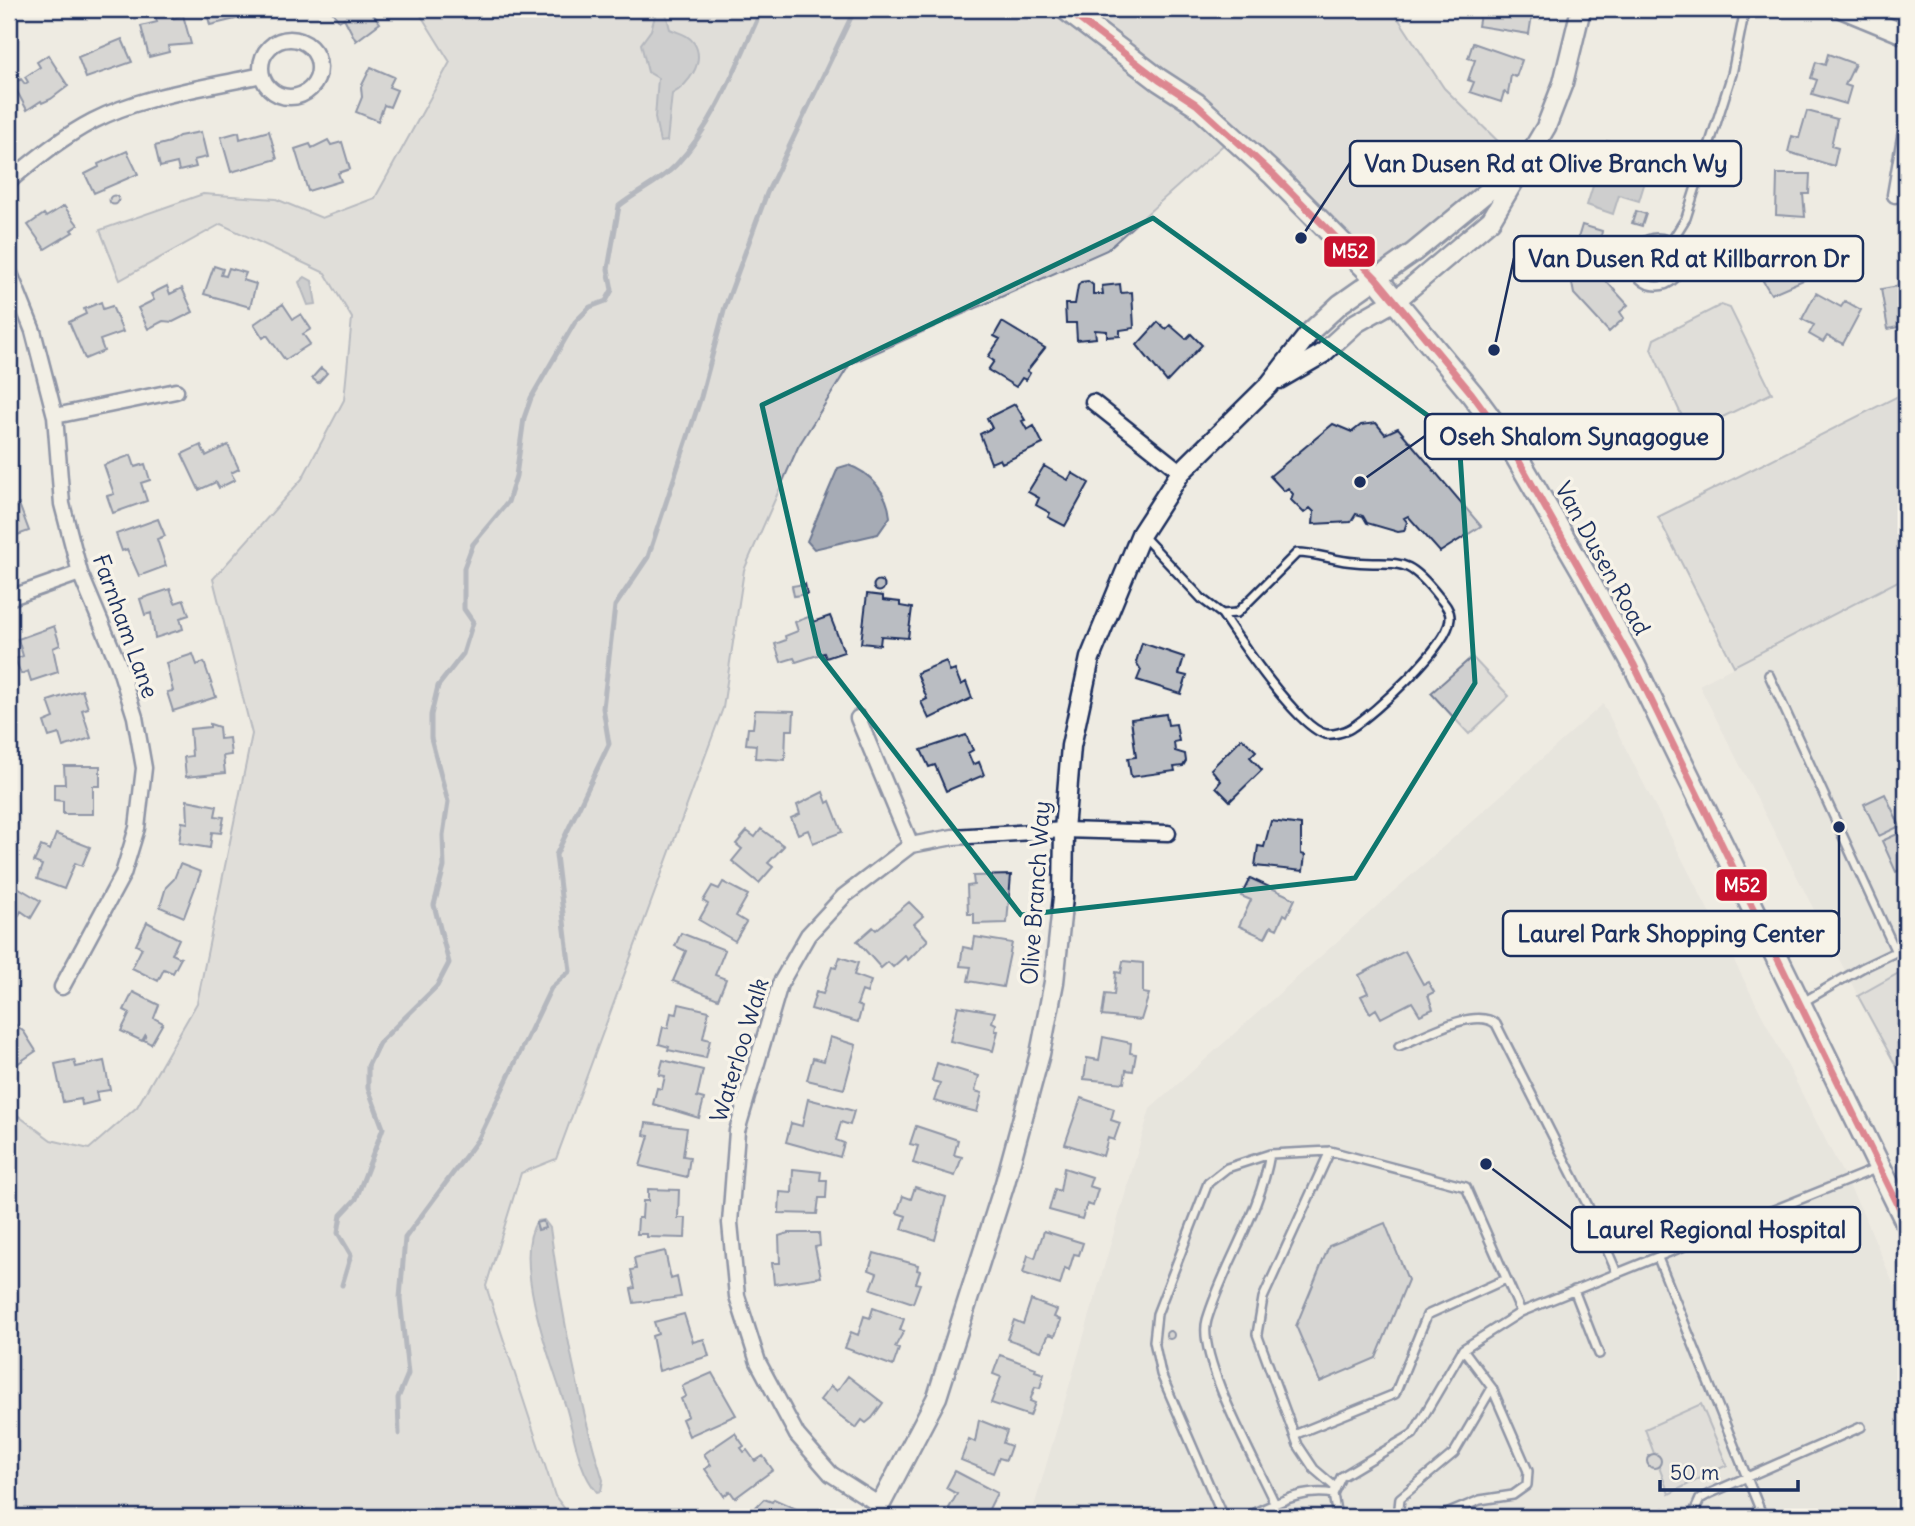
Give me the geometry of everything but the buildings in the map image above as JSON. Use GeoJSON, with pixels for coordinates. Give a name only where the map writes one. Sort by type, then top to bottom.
{"type":"FeatureCollection","features":[{"type":"Feature","properties":{"kind":"main road","name":"Van Dusen Road"},"geometry":{"type":"LineString","coordinates":[[1066,9],[1159,80],[1196,104],[1274,175],[1376,278],[1511,447],[1587,578],[1906,1221]]}},
{"type":"Feature","properties":{"kind":"street"},"geometry":{"type":"LineString","coordinates":[[1521,164],[1546,127],[1563,83],[1581,9]]}},
{"type":"Feature","properties":{"kind":"street"},"geometry":{"type":"LineString","coordinates":[[1843,9],[1906,35]]}},
{"type":"Feature","properties":{"kind":"street"},"geometry":{"type":"LineString","coordinates":[[287,38],[307,43],[318,60],[317,79],[305,93],[297,96],[288,97],[270,90],[261,75],[260,64],[269,46],[287,38]]}},
{"type":"Feature","properties":{"kind":"street"},"geometry":{"type":"LineString","coordinates":[[9,181],[58,141],[95,120],[148,102],[261,75]]}},
{"type":"Feature","properties":{"kind":"street"},"geometry":{"type":"LineString","coordinates":[[1895,195],[1906,131]]}},
{"type":"Feature","properties":{"kind":"street","name":"Olive Branch Way"},"geometry":{"type":"LineString","coordinates":[[877,1512],[937,1396],[1005,1183],[1041,1054],[1054,982],[1063,897],[1064,830],[1071,746],[1090,657],[1141,534],[1181,472],[1269,385],[1311,331],[1376,278],[1414,252],[1521,164]]}},
{"type":"Feature","properties":{"kind":"street","name":"Olive Branch Way"},"geometry":{"type":"LineString","coordinates":[[1269,385],[1322,354],[1356,323],[1395,301],[1491,220],[1521,164]]}},
{"type":"Feature","properties":{"kind":"street","name":"Farnham Lane"},"geometry":{"type":"LineString","coordinates":[[9,271],[33,331],[55,416],[62,505],[80,573],[118,663],[135,717],[144,768],[137,828],[123,874],[62,987]]}},
{"type":"Feature","properties":{"kind":"street"},"geometry":{"type":"LineString","coordinates":[[55,416],[176,391]]}},
{"type":"Feature","properties":{"kind":"street"},"geometry":{"type":"LineString","coordinates":[[1093,402],[1181,472]]}},
{"type":"Feature","properties":{"kind":"street"},"geometry":{"type":"LineString","coordinates":[[9,598],[80,573]]}},
{"type":"Feature","properties":{"kind":"street"},"geometry":{"type":"LineString","coordinates":[[858,718],[911,845]]}},
{"type":"Feature","properties":{"kind":"street","name":"Waterloo Walk"},"geometry":{"type":"LineString","coordinates":[[877,1512],[831,1474],[797,1435],[758,1362],[737,1296],[730,1223],[737,1131],[780,984],[808,935],[844,895],[911,845],[953,837],[1064,830],[1168,833]]}},
{"type":"Feature","properties":{"kind":"lane"},"geometry":{"type":"LineString","coordinates":[[1671,242],[1686,218],[1728,87],[1745,9]]}},
{"type":"Feature","properties":{"kind":"lane"},"geometry":{"type":"LineString","coordinates":[[1656,237],[1671,242],[1681,255],[1676,278],[1662,286],[1654,286],[1640,280],[1632,265],[1641,243],[1656,237]]}},
{"type":"Feature","properties":{"kind":"lane"},"geometry":{"type":"LineString","coordinates":[[1141,534],[1202,599],[1223,614],[1242,645],[1304,722],[1327,735],[1352,728],[1416,670],[1440,645],[1450,622],[1450,612],[1439,596],[1411,568],[1385,561],[1357,563],[1318,554],[1297,553],[1237,613],[1223,614]]}},
{"type":"Feature","properties":{"kind":"lane"},"geometry":{"type":"LineString","coordinates":[[1769,675],[1896,953]]}},
{"type":"Feature","properties":{"kind":"lane"},"geometry":{"type":"LineString","coordinates":[[1800,1004],[1862,968],[1906,947]]}},
{"type":"Feature","properties":{"kind":"lane"},"geometry":{"type":"LineString","coordinates":[[1399,1046],[1475,1016],[1490,1019],[1496,1024],[1587,1204],[1617,1273]]}},
{"type":"Feature","properties":{"kind":"lane"},"geometry":{"type":"LineString","coordinates":[[1330,1151],[1263,1298],[1257,1334],[1304,1458],[1334,1491]]}},
{"type":"Feature","properties":{"kind":"lane"},"geometry":{"type":"LineString","coordinates":[[1227,1517],[1222,1515],[1161,1374],[1154,1341],[1157,1314],[1208,1183],[1227,1168],[1270,1154],[1330,1151],[1466,1187],[1521,1312]]}},
{"type":"Feature","properties":{"kind":"lane"},"geometry":{"type":"LineString","coordinates":[[1270,1154],[1265,1185],[1206,1322],[1209,1362],[1275,1504]]}},
{"type":"Feature","properties":{"kind":"lane"},"geometry":{"type":"LineString","coordinates":[[1337,1517],[1334,1491],[1341,1477],[1413,1434],[1463,1349],[1521,1312],[1880,1167]]}},
{"type":"Feature","properties":{"kind":"lane"},"geometry":{"type":"LineString","coordinates":[[1658,1258],[1763,1517]]}},
{"type":"Feature","properties":{"kind":"lane"},"geometry":{"type":"LineString","coordinates":[[1294,1435],[1372,1406],[1395,1394],[1427,1315],[1506,1279]]}},
{"type":"Feature","properties":{"kind":"lane"},"geometry":{"type":"LineString","coordinates":[[1574,1290],[1599,1354]]}},
{"type":"Feature","properties":{"kind":"lane"},"geometry":{"type":"LineString","coordinates":[[1438,1517],[1480,1500],[1513,1495],[1527,1485],[1528,1471],[1492,1388],[1463,1349]]}},
{"type":"Feature","properties":{"kind":"lane"},"geometry":{"type":"LineString","coordinates":[[1398,1517],[1400,1498],[1454,1453],[1492,1388]]}},
{"type":"Feature","properties":{"kind":"lane"},"geometry":{"type":"LineString","coordinates":[[1692,1517],[1700,1499],[1861,1427]]}},
{"type":"Feature","properties":{"kind":"lane"},"geometry":{"type":"LineString","coordinates":[[1245,1517],[1310,1492],[1334,1491]]}},
{"type":"Feature","properties":{"kind":"highlighted area"},"geometry":{"type":"Polygon","coordinates":[[[1153,218],[1459,438],[1475,683],[1355,878],[1021,915],[819,654],[762,405],[1153,218]]]}},
{"type":"Feature","properties":{"kind":"shaded area"},"geometry":{"type":"Polygon","coordinates":[[[417,9],[1392,9],[1444,88],[1521,164],[1376,278],[1232,137],[1107,250],[850,364],[798,447],[744,570],[723,708],[556,1159],[521,1173],[486,1286],[555,1496],[571,1517],[9,1517],[9,1109],[51,1140],[89,1149],[137,1107],[197,1003],[252,734],[213,579],[302,479],[344,400],[352,318],[325,273],[221,224],[120,280],[100,230],[203,194],[276,199],[322,218],[375,198],[450,62],[417,9]]]}},
{"type":"Feature","properties":{"kind":"shaded area"},"geometry":{"type":"Polygon","coordinates":[[[657,9],[665,9],[670,29],[692,40],[698,58],[689,79],[672,94],[667,141],[660,142],[655,118],[658,78],[648,72],[641,44],[651,30],[657,9]]]}},
{"type":"Feature","properties":{"kind":"shaded area"},"geometry":{"type":"Polygon","coordinates":[[[1607,141],[1633,149],[1627,168],[1647,175],[1639,201],[1619,195],[1613,214],[1587,205],[1607,141]]]}},
{"type":"Feature","properties":{"kind":"shaded area"},"geometry":{"type":"Polygon","coordinates":[[[305,277],[312,281],[316,304],[308,305],[299,282],[305,277]]]}},
{"type":"Feature","properties":{"kind":"shaded area"},"geometry":{"type":"Polygon","coordinates":[[[1721,305],[1730,308],[1772,393],[1696,430],[1686,425],[1651,349],[1654,339],[1721,305]]]}},
{"type":"Feature","properties":{"kind":"shaded area"},"geometry":{"type":"Polygon","coordinates":[[[1906,392],[1906,577],[1734,666],[1658,517],[1906,392]]]}},
{"type":"Feature","properties":{"kind":"shaded area"},"geometry":{"type":"Polygon","coordinates":[[[848,465],[864,473],[882,492],[890,517],[878,534],[814,549],[807,541],[838,468],[848,465]]]}},
{"type":"Feature","properties":{"kind":"shaded area"},"geometry":{"type":"Polygon","coordinates":[[[1906,577],[1906,969],[1858,996],[1699,685],[1906,577]]]}},
{"type":"Feature","properties":{"kind":"shaded area"},"geometry":{"type":"Polygon","coordinates":[[[1472,657],[1509,696],[1469,734],[1431,693],[1472,657]]]}},
{"type":"Feature","properties":{"kind":"shaded area"},"geometry":{"type":"Polygon","coordinates":[[[1603,704],[1866,1219],[1906,1314],[1906,1517],[1031,1517],[1150,1109],[1603,704]]]}},
{"type":"Feature","properties":{"kind":"shaded area"},"geometry":{"type":"Polygon","coordinates":[[[1906,969],[1906,1084],[1858,996],[1906,969]]]}},
{"type":"Feature","properties":{"kind":"shaded area"},"geometry":{"type":"Polygon","coordinates":[[[544,1220],[550,1228],[571,1355],[603,1480],[601,1491],[597,1492],[581,1463],[536,1313],[531,1286],[530,1238],[537,1221],[544,1220]]]}},
{"type":"Feature","properties":{"kind":"shaded area"},"geometry":{"type":"Polygon","coordinates":[[[1701,1404],[1727,1465],[1669,1494],[1645,1429],[1701,1404]]]}},
{"type":"Feature","properties":{"kind":"waterway"},"geometry":{"type":"LineString","coordinates":[[342,1285],[351,1255],[338,1233],[341,1215],[356,1199],[383,1128],[368,1088],[368,1066],[379,1043],[437,986],[449,963],[434,905],[444,867],[443,835],[448,802],[431,738],[431,715],[438,686],[463,654],[473,622],[464,609],[464,568],[473,544],[508,502],[516,476],[524,418],[531,398],[575,322],[590,307],[606,301],[612,290],[608,269],[619,206],[669,171],[690,148],[725,91],[762,9]]}},
{"type":"Feature","properties":{"kind":"waterway"},"geometry":{"type":"LineString","coordinates":[[399,1434],[398,1398],[408,1374],[400,1298],[405,1238],[479,1138],[551,988],[570,971],[556,855],[609,744],[603,708],[615,606],[648,557],[701,397],[725,307],[767,193],[855,9]]}},
{"type":"Feature","properties":{"kind":"transit line","name":"M52"},"geometry":{"type":"LineString","coordinates":[[1066,9],[1159,80],[1196,104],[1274,175],[1376,278],[1472,394],[1511,447],[1634,665],[1906,1221]]}},
{"type":"Feature","properties":{"kind":"place","name":"Van Dusen Rd at Olive Branch Wy"},"geometry":{"type":"Point","coordinates":[1301,238]}},
{"type":"Feature","properties":{"kind":"place","name":"Van Dusen Rd at Killbarron Dr"},"geometry":{"type":"Point","coordinates":[1494,350]}},
{"type":"Feature","properties":{"kind":"place","name":"Oseh Shalom Synagogue"},"geometry":{"type":"Point","coordinates":[1360,482]}},
{"type":"Feature","properties":{"kind":"place","name":"Laurel Park Shopping Center"},"geometry":{"type":"Point","coordinates":[1839,827]}},
{"type":"Feature","properties":{"kind":"place","name":"Laurel Regional Hospital"},"geometry":{"type":"Point","coordinates":[1486,1164]}}]}
